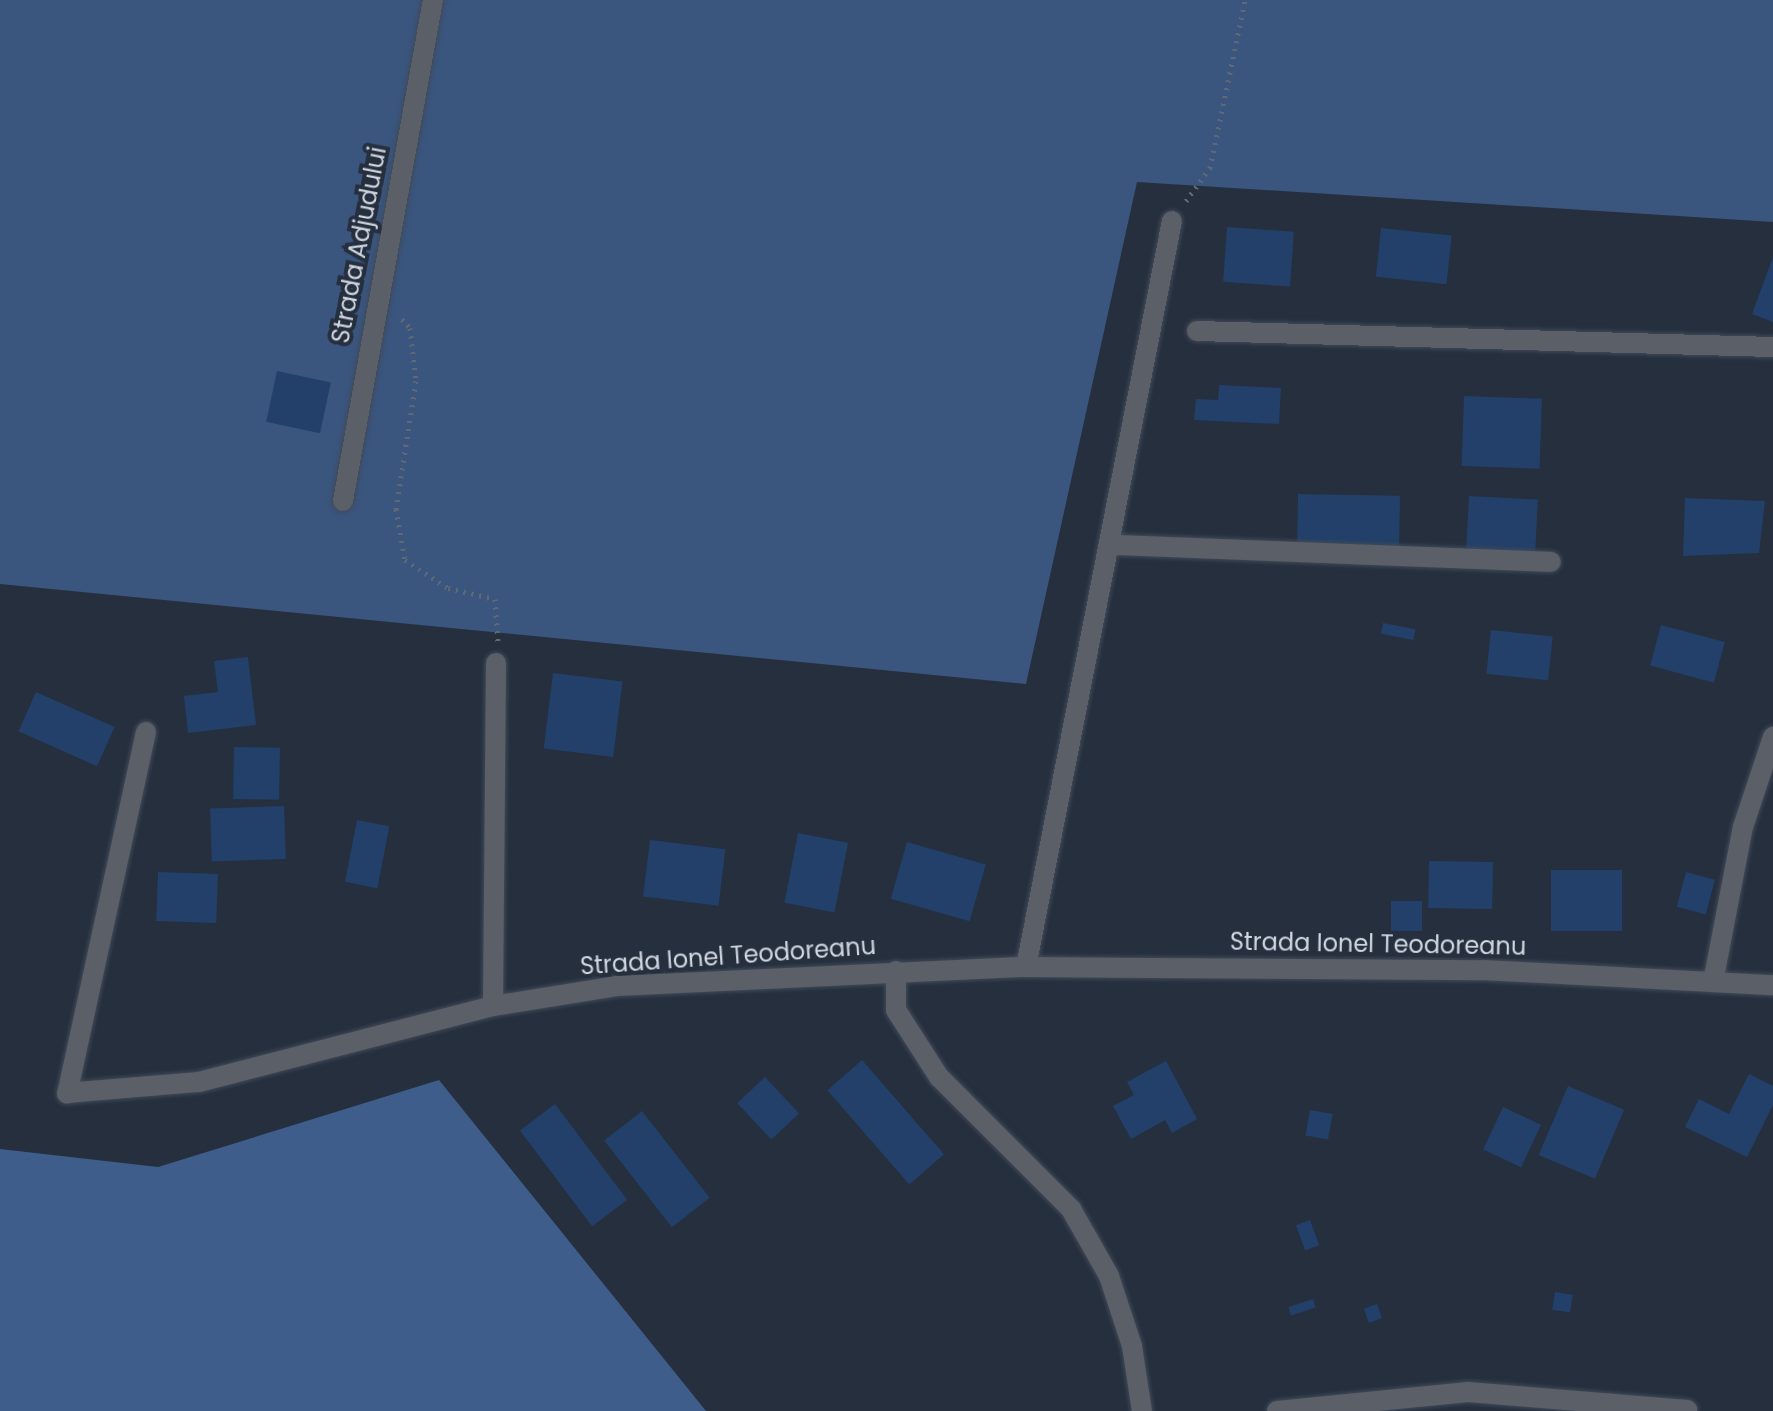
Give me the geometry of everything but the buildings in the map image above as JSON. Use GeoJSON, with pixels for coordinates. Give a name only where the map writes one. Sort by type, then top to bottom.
{"type":"FeatureCollection","features":[{"type":"Feature","properties":{"kind":"street","name":"Strada Adjudului"},"geometry":{"type":"LineString","coordinates":[[343,501],[377,291],[433,0]]}},
{"type":"Feature","properties":{"kind":"street"},"geometry":{"type":"LineString","coordinates":[[1026,967],[1114,545],[1172,221]]}},
{"type":"Feature","properties":{"kind":"street"},"geometry":{"type":"LineString","coordinates":[[1197,331],[1773,347]]}},
{"type":"Feature","properties":{"kind":"street"},"geometry":{"type":"LineString","coordinates":[[1114,545],[1551,562]]}},
{"type":"Feature","properties":{"kind":"street"},"geometry":{"type":"LineString","coordinates":[[493,1006],[496,663]]}},
{"type":"Feature","properties":{"kind":"street","name":"Strada Ionel Teodoreanu"},"geometry":{"type":"LineString","coordinates":[[146,732],[67,1093],[199,1082],[493,1006],[617,986],[1026,967],[1714,977],[1773,985]]}},
{"type":"Feature","properties":{"kind":"street"},"geometry":{"type":"LineString","coordinates":[[1714,977],[1743,827],[1773,737]]}},
{"type":"Feature","properties":{"kind":"street"},"geometry":{"type":"LineString","coordinates":[[896,971],[896,1010],[912,1040],[939,1077],[1071,1209],[1101,1262],[1132,1346],[1142,1411]]}},
{"type":"Feature","properties":{"kind":"street"},"geometry":{"type":"LineString","coordinates":[[1277,1411],[1468,1392],[1548,1404],[1687,1410]]}},
{"type":"Feature","properties":{"kind":"path"},"geometry":{"type":"LineString","coordinates":[[1172,221],[1210,168],[1245,0]]}},
{"type":"Feature","properties":{"kind":"path"},"geometry":{"type":"LineString","coordinates":[[377,291],[410,328],[416,381],[396,509],[405,560],[448,588],[495,599],[496,663]]}},
{"type":"Feature","properties":{"kind":"shaded area"},"geometry":{"type":"Polygon","coordinates":[[[0,0],[1773,0],[1773,222],[1137,182],[1026,684],[0,584],[0,0]]]}},
{"type":"Feature","properties":{"kind":"shaded area"},"geometry":{"type":"Polygon","coordinates":[[[439,1080],[706,1411],[0,1411],[0,1149],[158,1167],[439,1080]]]}}]}
